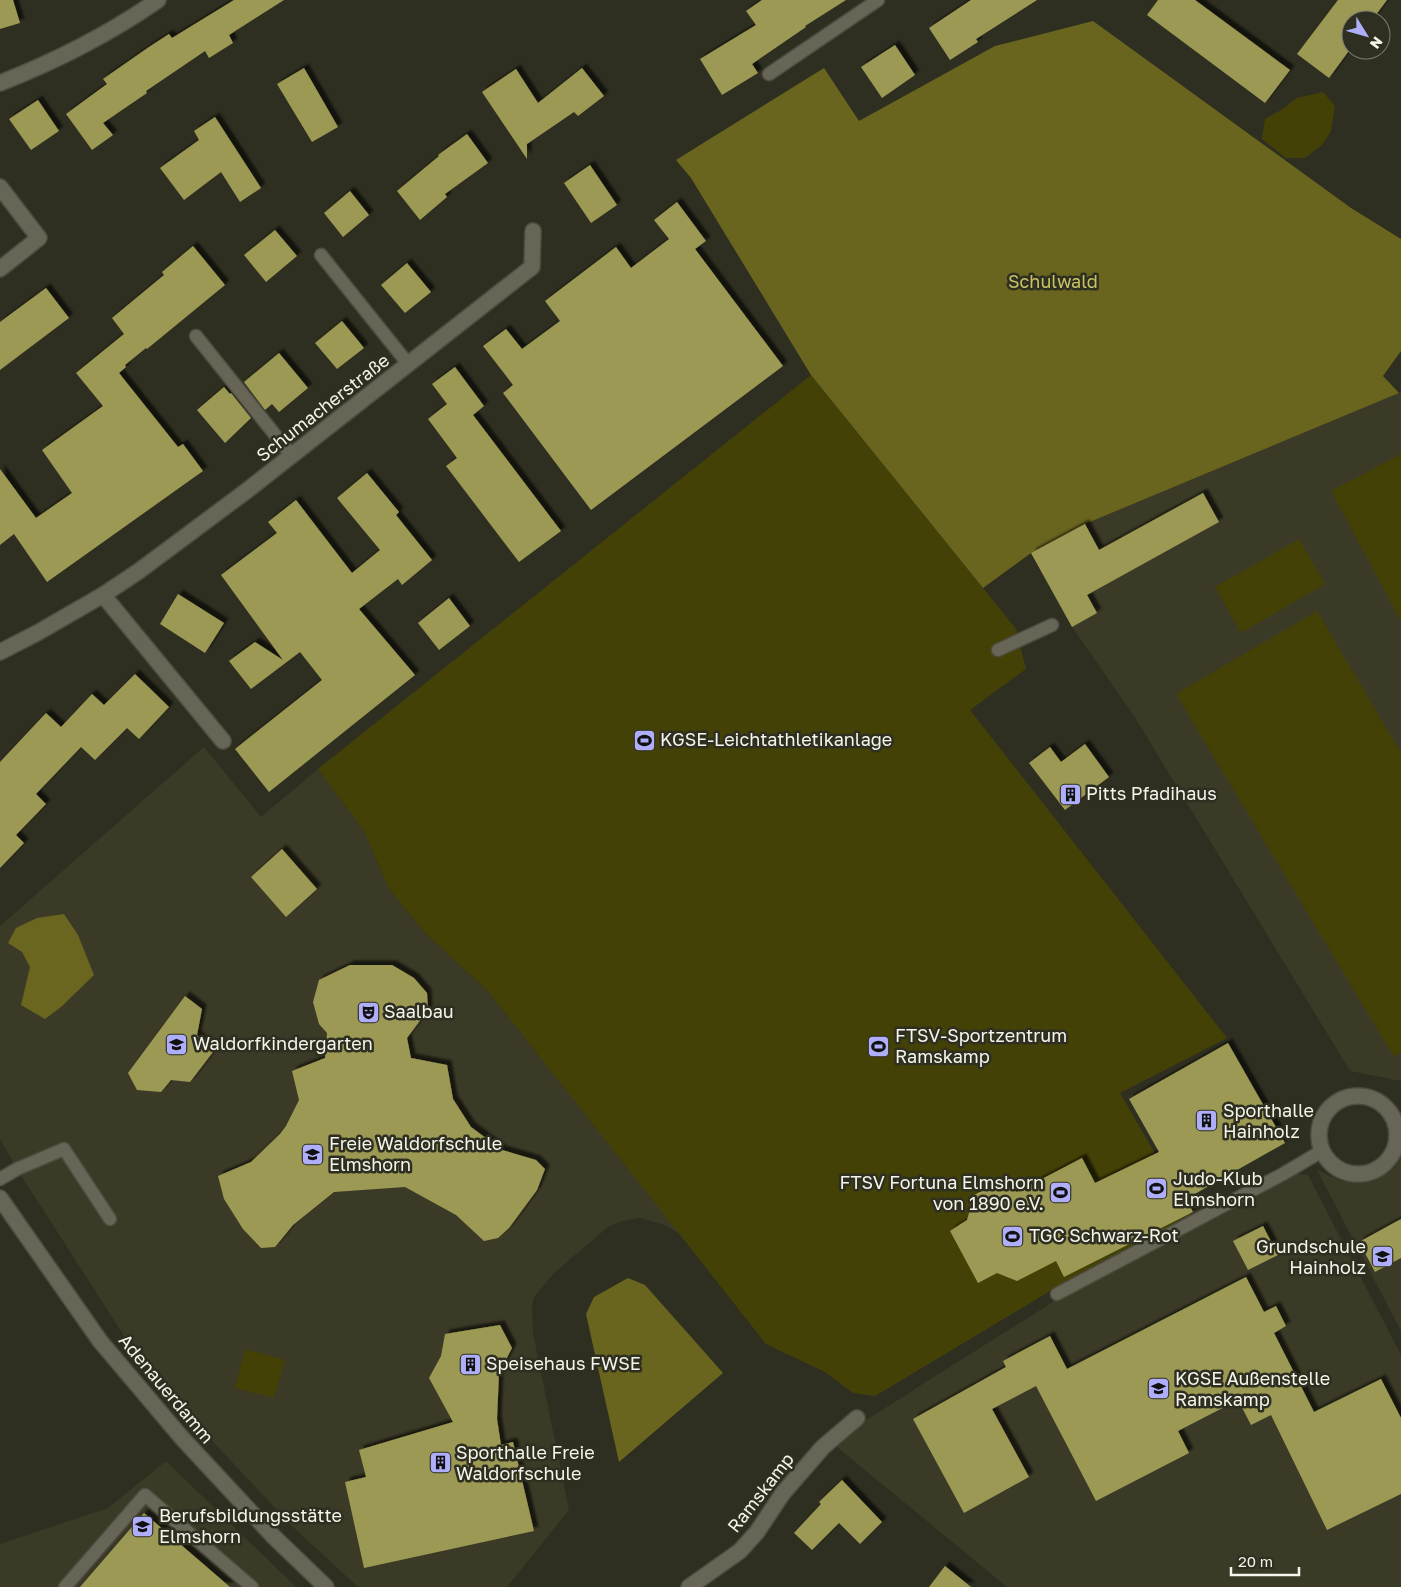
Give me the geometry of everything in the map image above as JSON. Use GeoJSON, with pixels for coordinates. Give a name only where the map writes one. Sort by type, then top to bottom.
{"type":"FeatureCollection","features":[{"type":"Feature","properties":{"kind":"street"},"geometry":{"type":"LineString","coordinates":[[0,83],[41,67],[90,42],[158,0]]}},
{"type":"Feature","properties":{"kind":"street"},"geometry":{"type":"LineString","coordinates":[[0,186],[38,238],[0,268]]}},
{"type":"Feature","properties":{"kind":"street","name":"Schumacherstraße"},"geometry":{"type":"LineString","coordinates":[[0,652],[103,595],[139,571],[409,365],[532,267],[533,231]]}},
{"type":"Feature","properties":{"kind":"street"},"geometry":{"type":"LineString","coordinates":[[103,595],[223,741]]}},
{"type":"Feature","properties":{"kind":"street"},"geometry":{"type":"LineString","coordinates":[[1357,1096],[1372,1098],[1397,1117],[1397,1134],[1394,1149],[1386,1162],[1374,1171],[1359,1174],[1344,1172],[1331,1163],[1322,1151],[1318,1136],[1321,1121],[1329,1108],[1342,1099],[1357,1096]]}},
{"type":"Feature","properties":{"kind":"street","name":"Adenauerdamm"},"geometry":{"type":"LineString","coordinates":[[0,1198],[100,1341],[182,1438],[274,1537],[326,1587]]}},
{"type":"Feature","properties":{"kind":"street","name":"Ramskamp"},"geometry":{"type":"LineString","coordinates":[[690,1587],[740,1551],[757,1532],[783,1493],[823,1447],[858,1418]]}},
{"type":"Feature","properties":{"kind":"lane"},"geometry":{"type":"LineString","coordinates":[[769,74],[878,0]]}},
{"type":"Feature","properties":{"kind":"lane"},"geometry":{"type":"LineString","coordinates":[[321,256],[409,365]]}},
{"type":"Feature","properties":{"kind":"lane"},"geometry":{"type":"LineString","coordinates":[[196,336],[292,456]]}},
{"type":"Feature","properties":{"kind":"lane"},"geometry":{"type":"LineString","coordinates":[[998,650],[1052,625]]}},
{"type":"Feature","properties":{"kind":"lane"},"geometry":{"type":"LineString","coordinates":[[0,1179],[17,1169],[64,1149],[110,1219]]}},
{"type":"Feature","properties":{"kind":"lane"},"geometry":{"type":"LineString","coordinates":[[1057,1294],[1283,1174],[1322,1151]]}},
{"type":"Feature","properties":{"kind":"lane"},"geometry":{"type":"LineString","coordinates":[[65,1587],[145,1495],[252,1587]]}},
{"type":"Feature","properties":{"kind":"shaded area"},"geometry":{"type":"Polygon","coordinates":[[[1323,92],[1335,106],[1331,131],[1322,145],[1305,158],[1286,158],[1262,139],[1265,119],[1297,98],[1323,92]]]}},
{"type":"Feature","properties":{"kind":"shaded area"},"geometry":{"type":"Polygon","coordinates":[[[811,375],[1016,629],[1026,669],[970,710],[1227,1038],[1120,1093],[1193,1219],[1055,1288],[875,1396],[853,1393],[825,1372],[766,1344],[488,991],[426,934],[389,889],[364,831],[318,769],[811,375]]]}},
{"type":"Feature","properties":{"kind":"shaded area"},"geometry":{"type":"Polygon","coordinates":[[[1401,390],[1401,1081],[1350,1071],[1134,716],[1072,627],[1031,553],[1085,524],[1399,393],[1401,390]]]}},
{"type":"Feature","properties":{"kind":"shaded area"},"geometry":{"type":"Polygon","coordinates":[[[1401,454],[1401,621],[1331,491],[1401,454]]]}},
{"type":"Feature","properties":{"kind":"shaded area"},"geometry":{"type":"Polygon","coordinates":[[[1299,539],[1325,584],[1241,633],[1215,587],[1299,539]]]}},
{"type":"Feature","properties":{"kind":"shaded area"},"geometry":{"type":"Polygon","coordinates":[[[1317,611],[1401,753],[1401,1052],[1394,1057],[1176,694],[1317,611]]]}},
{"type":"Feature","properties":{"kind":"shaded area","name":"Freie Waldorfschule Elmshorn"},"geometry":{"type":"Polygon","coordinates":[[[204,747],[261,817],[318,769],[364,831],[389,889],[426,934],[488,991],[680,1234],[662,1224],[640,1218],[622,1221],[608,1227],[555,1272],[534,1297],[532,1307],[533,1333],[569,1510],[507,1587],[358,1587],[295,1529],[197,1425],[126,1339],[17,1169],[0,1139],[0,926],[204,747]]]}},
{"type":"Feature","properties":{"kind":"shaded area"},"geometry":{"type":"Polygon","coordinates":[[[64,914],[78,935],[94,975],[61,1007],[45,1019],[21,1005],[30,967],[22,952],[8,943],[16,928],[37,918],[64,914]]]}},
{"type":"Feature","properties":{"kind":"shaded area","name":"Grundschule Hainholz"},"geometry":{"type":"Polygon","coordinates":[[[1401,1155],[1401,1331],[1317,1170],[1341,1181],[1359,1183],[1376,1180],[1394,1168],[1401,1155]]]}},
{"type":"Feature","properties":{"kind":"shaded area","name":"KGSE Außenstelle Ramskamp"},"geometry":{"type":"Polygon","coordinates":[[[1298,1174],[1308,1175],[1401,1355],[1401,1587],[1007,1587],[837,1447],[863,1422],[1062,1296],[1298,1174]]]}},
{"type":"Feature","properties":{"kind":"shaded area"},"geometry":{"type":"Polygon","coordinates":[[[245,1349],[285,1360],[274,1398],[235,1388],[245,1349]]]}},
{"type":"Feature","properties":{"kind":"shaded area","name":"Berufsbildungsstätte Elmshorn"},"geometry":{"type":"Polygon","coordinates":[[[166,1461],[296,1587],[0,1587],[0,1544],[108,1508],[166,1461]]]}},
{"type":"Feature","properties":{"kind":"green space","name":"Schulwald"},"geometry":{"type":"Polygon","coordinates":[[[1093,21],[1351,208],[1401,239],[1401,351],[1383,376],[1399,393],[1085,524],[1031,553],[983,588],[811,375],[691,178],[676,160],[824,68],[859,121],[995,46],[1093,21]]]}},
{"type":"Feature","properties":{"kind":"green space"},"geometry":{"type":"Polygon","coordinates":[[[628,1278],[645,1285],[723,1373],[619,1462],[586,1314],[594,1297],[628,1278]]]}},
{"type":"Feature","properties":{"kind":"building"},"geometry":{"type":"Polygon","coordinates":[[[0,0],[13,0],[20,23],[0,29],[0,0]]]}},
{"type":"Feature","properties":{"kind":"building"},"geometry":{"type":"Polygon","coordinates":[[[234,0],[284,0],[229,35],[233,43],[209,58],[205,51],[103,123],[113,135],[92,150],[66,114],[107,84],[103,79],[149,47],[169,34],[172,38],[234,0]]]}},
{"type":"Feature","properties":{"kind":"building"},"geometry":{"type":"Polygon","coordinates":[[[762,0],[846,0],[805,26],[752,64],[758,73],[722,95],[700,59],[756,25],[746,11],[762,0]]]}},
{"type":"Feature","properties":{"kind":"building"},"geometry":{"type":"Polygon","coordinates":[[[971,0],[1037,0],[976,39],[978,42],[950,60],[929,28],[971,0]]]}},
{"type":"Feature","properties":{"kind":"building"},"geometry":{"type":"Polygon","coordinates":[[[1158,0],[1195,0],[1290,70],[1265,103],[1147,15],[1158,0]]]}},
{"type":"Feature","properties":{"kind":"building"},"geometry":{"type":"Polygon","coordinates":[[[1338,0],[1387,0],[1380,10],[1341,10],[1342,60],[1329,78],[1297,54],[1338,0]]]}},
{"type":"Feature","properties":{"kind":"building"},"geometry":{"type":"Polygon","coordinates":[[[895,45],[915,75],[882,98],[861,67],[895,45]]]}},
{"type":"Feature","properties":{"kind":"building"},"geometry":{"type":"Polygon","coordinates":[[[304,68],[338,127],[312,142],[277,84],[304,68]]]}},
{"type":"Feature","properties":{"kind":"building"},"geometry":{"type":"Polygon","coordinates":[[[582,68],[604,96],[578,116],[574,112],[527,144],[527,159],[482,92],[516,69],[538,103],[582,68]]]}},
{"type":"Feature","properties":{"kind":"building"},"geometry":{"type":"Polygon","coordinates":[[[38,100],[59,131],[31,150],[9,119],[38,100]]]}},
{"type":"Feature","properties":{"kind":"building"},"geometry":{"type":"Polygon","coordinates":[[[215,117],[261,188],[240,202],[221,172],[184,200],[160,168],[199,140],[194,131],[215,117]]]}},
{"type":"Feature","properties":{"kind":"building"},"geometry":{"type":"Polygon","coordinates":[[[467,134],[488,163],[445,194],[447,197],[420,220],[397,191],[438,155],[467,134]]]}},
{"type":"Feature","properties":{"kind":"building"},"geometry":{"type":"Polygon","coordinates":[[[590,165],[617,205],[591,223],[564,183],[590,165]]]}},
{"type":"Feature","properties":{"kind":"building"},"geometry":{"type":"Polygon","coordinates":[[[350,191],[369,215],[343,237],[324,213],[350,191]]]}},
{"type":"Feature","properties":{"kind":"building"},"geometry":{"type":"Polygon","coordinates":[[[677,202],[706,241],[695,249],[783,366],[591,510],[503,393],[513,385],[483,346],[506,329],[522,349],[560,321],[545,301],[616,247],[631,268],[669,239],[654,220],[677,202]]]}},
{"type":"Feature","properties":{"kind":"building"},"geometry":{"type":"Polygon","coordinates":[[[275,230],[297,256],[266,282],[244,255],[275,230]]]}},
{"type":"Feature","properties":{"kind":"building"},"geometry":{"type":"Polygon","coordinates":[[[193,246],[225,285],[125,365],[126,367],[119,373],[178,447],[183,444],[203,471],[47,582],[14,534],[0,545],[0,469],[36,518],[72,493],[42,450],[103,406],[76,373],[124,334],[112,318],[164,275],[162,272],[193,246]]]}},
{"type":"Feature","properties":{"kind":"building"},"geometry":{"type":"Polygon","coordinates":[[[407,263],[431,292],[405,313],[381,285],[407,263]]]}},
{"type":"Feature","properties":{"kind":"building"},"geometry":{"type":"Polygon","coordinates":[[[46,288],[69,318],[0,370],[0,322],[46,288]]]}},
{"type":"Feature","properties":{"kind":"building"},"geometry":{"type":"Polygon","coordinates":[[[342,321],[364,348],[337,369],[315,343],[342,321]]]}},
{"type":"Feature","properties":{"kind":"building"},"geometry":{"type":"Polygon","coordinates":[[[279,353],[308,388],[279,412],[272,404],[265,410],[244,382],[279,353]]]}},
{"type":"Feature","properties":{"kind":"building"},"geometry":{"type":"Polygon","coordinates":[[[455,367],[484,406],[473,415],[561,531],[519,562],[446,466],[457,458],[428,419],[447,404],[432,384],[455,367]]]}},
{"type":"Feature","properties":{"kind":"building"},"geometry":{"type":"Polygon","coordinates":[[[224,387],[251,418],[225,443],[197,410],[224,387]]]}},
{"type":"Feature","properties":{"kind":"building"},"geometry":{"type":"Polygon","coordinates":[[[367,473],[399,512],[396,515],[432,560],[402,585],[398,579],[359,609],[415,675],[269,792],[235,749],[322,680],[300,652],[251,689],[229,661],[255,642],[283,660],[221,575],[277,533],[268,522],[296,500],[352,573],[380,550],[337,498],[367,473]]]}},
{"type":"Feature","properties":{"kind":"building"},"geometry":{"type":"Polygon","coordinates":[[[1203,493],[1219,522],[1087,595],[1097,613],[1072,627],[1031,553],[1085,524],[1099,550],[1203,493]]]}},
{"type":"Feature","properties":{"kind":"building"},"geometry":{"type":"Polygon","coordinates":[[[178,594],[224,623],[205,653],[160,624],[178,594]]]}},
{"type":"Feature","properties":{"kind":"building"},"geometry":{"type":"Polygon","coordinates":[[[449,598],[470,626],[439,650],[418,623],[449,598]]]}},
{"type":"Feature","properties":{"kind":"building"},"geometry":{"type":"Polygon","coordinates":[[[135,674],[169,707],[139,739],[127,728],[95,760],[81,747],[36,794],[46,804],[16,835],[24,843],[0,868],[0,762],[46,713],[61,727],[92,694],[104,705],[135,674]]]}},
{"type":"Feature","properties":{"kind":"building","name":"Pitts Pfadihaus"},"geometry":{"type":"Polygon","coordinates":[[[1085,744],[1109,777],[1065,810],[1029,763],[1050,747],[1061,762],[1085,744]]]}},
{"type":"Feature","properties":{"kind":"building"},"geometry":{"type":"Polygon","coordinates":[[[282,849],[317,889],[286,917],[251,877],[282,849]]]}},
{"type":"Feature","properties":{"kind":"building"},"geometry":{"type":"Polygon","coordinates":[[[350,965],[392,965],[414,978],[427,993],[428,1010],[407,1038],[411,1058],[447,1065],[453,1099],[471,1127],[502,1150],[536,1160],[545,1169],[537,1190],[509,1228],[498,1238],[484,1241],[456,1215],[405,1187],[334,1192],[293,1225],[275,1247],[261,1248],[243,1229],[224,1199],[218,1176],[251,1162],[286,1126],[299,1100],[292,1071],[325,1058],[327,1033],[319,1024],[313,1002],[319,980],[350,965]]]}},
{"type":"Feature","properties":{"kind":"building","name":"Waldorfkindergarten"},"geometry":{"type":"Polygon","coordinates":[[[185,996],[202,1009],[197,1035],[213,1052],[190,1082],[171,1080],[161,1092],[137,1090],[128,1073],[185,996]]]}},
{"type":"Feature","properties":{"kind":"building"},"geometry":{"type":"Polygon","coordinates":[[[1228,1043],[1285,1143],[1186,1199],[1193,1212],[1064,1277],[1056,1261],[1017,1281],[997,1273],[978,1283],[950,1231],[967,1220],[974,1195],[999,1182],[1017,1192],[1082,1158],[1095,1183],[1159,1152],[1129,1099],[1228,1043]]]}},
{"type":"Feature","properties":{"kind":"building"},"geometry":{"type":"Polygon","coordinates":[[[1401,1219],[1401,1258],[1375,1272],[1359,1242],[1401,1219]]]}},
{"type":"Feature","properties":{"kind":"building"},"geometry":{"type":"Polygon","coordinates":[[[1263,1226],[1278,1255],[1248,1270],[1233,1241],[1263,1226]]]}},
{"type":"Feature","properties":{"kind":"building"},"geometry":{"type":"Polygon","coordinates":[[[1246,1277],[1264,1312],[1276,1306],[1286,1326],[1274,1333],[1314,1412],[1381,1379],[1401,1418],[1401,1494],[1327,1530],[1271,1415],[1251,1425],[1238,1400],[1178,1431],[1189,1453],[1096,1501],[1036,1386],[992,1409],[1029,1477],[964,1513],[913,1419],[1006,1367],[1003,1361],[1050,1336],[1067,1369],[1246,1277]]]}},
{"type":"Feature","properties":{"kind":"building","name":"Sporthalle Freie Waldorfschule"},"geometry":{"type":"Polygon","coordinates":[[[500,1325],[512,1348],[499,1373],[497,1419],[501,1445],[513,1442],[534,1531],[364,1568],[345,1482],[366,1477],[359,1450],[453,1422],[429,1378],[441,1356],[445,1334],[500,1325]]]}},
{"type":"Feature","properties":{"kind":"building"},"geometry":{"type":"Polygon","coordinates":[[[842,1480],[882,1522],[860,1544],[839,1523],[812,1550],[794,1533],[821,1504],[819,1502],[842,1480]]]}},
{"type":"Feature","properties":{"kind":"building"},"geometry":{"type":"Polygon","coordinates":[[[144,1513],[230,1587],[80,1587],[144,1513]]]}},
{"type":"Feature","properties":{"kind":"building"},"geometry":{"type":"Polygon","coordinates":[[[945,1566],[971,1587],[929,1587],[945,1566]]]}},
{"type":"Feature","properties":{"kind":"place","name":"KGSE-Leichtathletikanlage"},"geometry":{"type":"Point","coordinates":[644,740]}},
{"type":"Feature","properties":{"kind":"place","name":"Pitts Pfadihaus"},"geometry":{"type":"Point","coordinates":[1070,794]}},
{"type":"Feature","properties":{"kind":"place","name":"Saalbau"},"geometry":{"type":"Point","coordinates":[368,1012]}},
{"type":"Feature","properties":{"kind":"place","name":"Waldorfkindergarten"},"geometry":{"type":"Point","coordinates":[177,1044]}},
{"type":"Feature","properties":{"kind":"place","name":"FTSV-Sportzentrum Ramskamp"},"geometry":{"type":"Point","coordinates":[879,1046]}},
{"type":"Feature","properties":{"kind":"place","name":"Sporthalle Hainholz"},"geometry":{"type":"Point","coordinates":[1207,1121]}},
{"type":"Feature","properties":{"kind":"place","name":"Freie Waldorfschule Elmshorn"},"geometry":{"type":"Point","coordinates":[313,1154]}},
{"type":"Feature","properties":{"kind":"place","name":"Judo-Klub Elmshorn"},"geometry":{"type":"Point","coordinates":[1157,1189]}},
{"type":"Feature","properties":{"kind":"place","name":"FTSV Fortuna Elmshorn von 1890 e.V."},"geometry":{"type":"Point","coordinates":[1060,1193]}},
{"type":"Feature","properties":{"kind":"place","name":"TGC Schwarz-Rot"},"geometry":{"type":"Point","coordinates":[1013,1236]}},
{"type":"Feature","properties":{"kind":"place","name":"Grundschule Hainholz"},"geometry":{"type":"Point","coordinates":[1382,1257]}},
{"type":"Feature","properties":{"kind":"place","name":"Speisehaus FWSE"},"geometry":{"type":"Point","coordinates":[470,1364]}},
{"type":"Feature","properties":{"kind":"place","name":"KGSE Außenstelle Ramskamp"},"geometry":{"type":"Point","coordinates":[1159,1389]}},
{"type":"Feature","properties":{"kind":"place","name":"Sporthalle Freie Waldorfschule"},"geometry":{"type":"Point","coordinates":[440,1463]}},
{"type":"Feature","properties":{"kind":"place","name":"Berufsbildungsstätte Elmshorn"},"geometry":{"type":"Point","coordinates":[143,1526]}}]}
